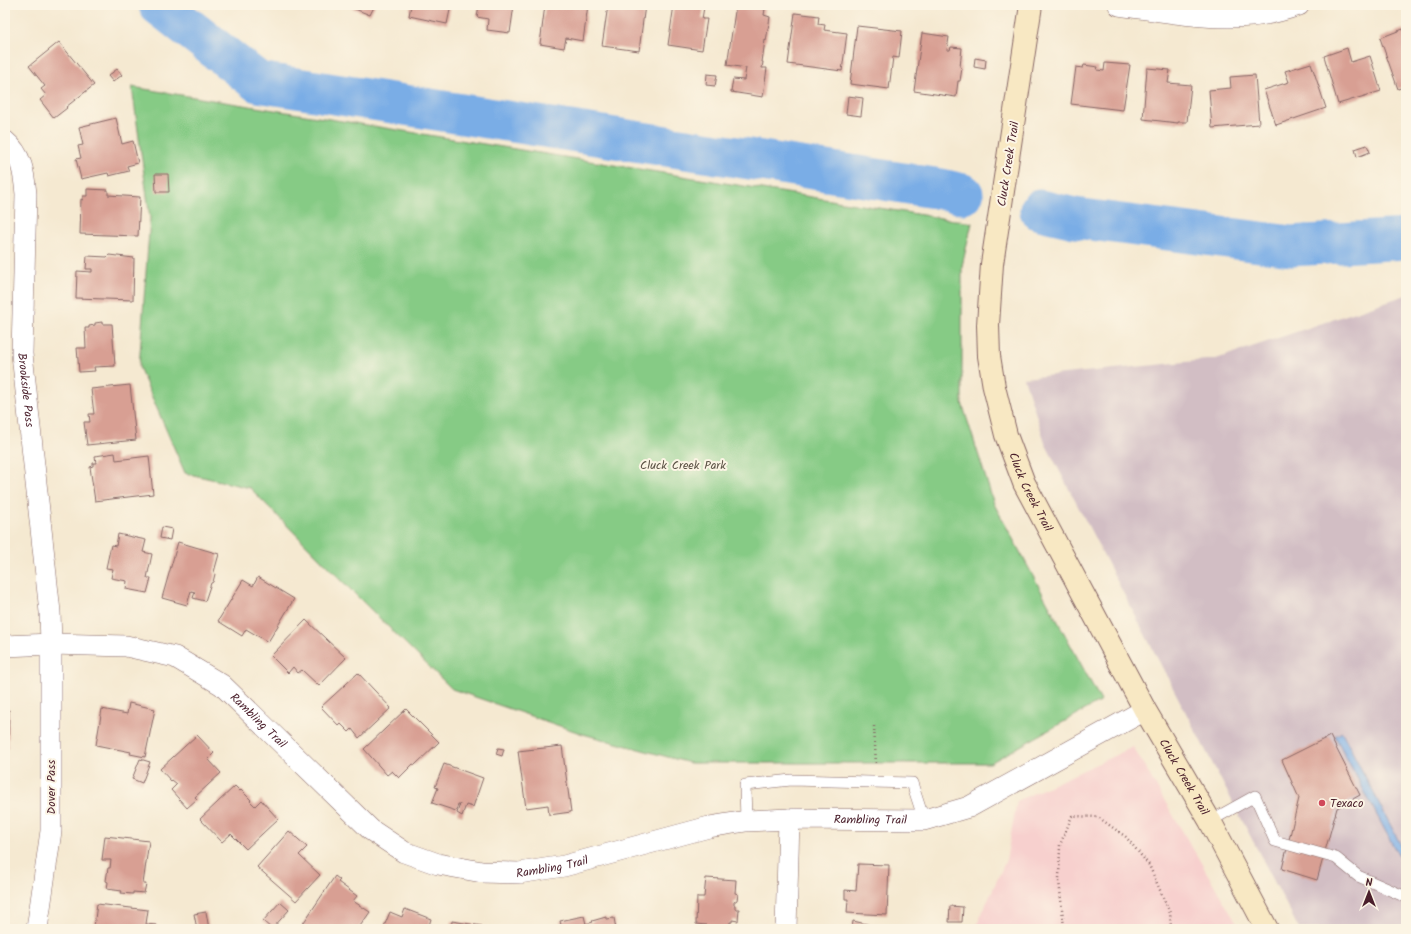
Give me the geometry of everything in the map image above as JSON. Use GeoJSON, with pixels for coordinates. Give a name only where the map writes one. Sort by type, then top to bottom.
{"type":"FeatureCollection","features":[{"type":"Feature","properties":{"kind":"street","name":"Cluck Creek Trail"},"geometry":{"type":"LineString","coordinates":[[1031,5],[992,264],[988,325],[989,356],[994,387],[1006,435],[1024,483],[1145,710],[1210,821],[1267,929]]}},
{"type":"Feature","properties":{"kind":"street"},"geometry":{"type":"LineString","coordinates":[[1119,5],[1210,17],[1252,16],[1300,5]]}},
{"type":"Feature","properties":{"kind":"street","name":"Brookside Pass"},"geometry":{"type":"LineString","coordinates":[[5,141],[18,156],[24,174],[26,194],[22,354],[50,612],[51,644]]}},
{"type":"Feature","properties":{"kind":"street","name":"Rambling Trail"},"geometry":{"type":"LineString","coordinates":[[5,646],[51,644],[126,646],[175,657],[222,685],[371,830],[404,852],[438,864],[482,872],[519,873],[564,866],[709,828],[746,821],[789,819],[850,821],[924,820],[969,807],[1145,710]]}},
{"type":"Feature","properties":{"kind":"street","name":"Dover Pass"},"geometry":{"type":"LineString","coordinates":[[37,929],[51,830],[51,644]]}},
{"type":"Feature","properties":{"kind":"street"},"geometry":{"type":"LineString","coordinates":[[786,929],[789,819]]}},
{"type":"Feature","properties":{"kind":"lane"},"geometry":{"type":"LineString","coordinates":[[746,821],[745,785],[791,780],[912,783],[924,820]]}},
{"type":"Feature","properties":{"kind":"lane"},"geometry":{"type":"LineString","coordinates":[[1210,821],[1254,796],[1275,841],[1336,858],[1358,876],[1406,897]]}},
{"type":"Feature","properties":{"kind":"path"},"geometry":{"type":"LineString","coordinates":[[874,726],[877,782]]}},
{"type":"Feature","properties":{"kind":"path"},"geometry":{"type":"LineString","coordinates":[[1066,929],[1064,927],[1059,882],[1060,845],[1072,816],[1098,817],[1126,837],[1149,865],[1170,913],[1171,929]]}},
{"type":"Feature","properties":{"kind":"shaded area"},"geometry":{"type":"Polygon","coordinates":[[[1406,295],[1406,925],[1398,929],[1299,929],[1046,445],[1024,378],[1216,359],[1406,295]]]}},
{"type":"Feature","properties":{"kind":"shaded area"},"geometry":{"type":"Polygon","coordinates":[[[1133,747],[1240,929],[975,929],[1006,860],[1017,801],[1133,747]]]}},
{"type":"Feature","properties":{"kind":"green space","name":"Cluck Creek Park"},"geometry":{"type":"Polygon","coordinates":[[[132,87],[972,223],[962,266],[962,403],[994,504],[1101,701],[990,763],[690,763],[583,734],[452,689],[250,488],[185,473],[139,367],[150,218],[132,87]]]}},
{"type":"Feature","properties":{"kind":"water"},"geometry":{"type":"Polygon","coordinates":[[[1342,732],[1406,855],[1406,870],[1335,736],[1342,732]]]}},
{"type":"Feature","properties":{"kind":"building"},"geometry":{"type":"Polygon","coordinates":[[[345,5],[375,5],[370,15],[345,5]]]}},
{"type":"Feature","properties":{"kind":"building"},"geometry":{"type":"Polygon","coordinates":[[[411,5],[451,5],[447,24],[409,16],[411,5]]]}},
{"type":"Feature","properties":{"kind":"building"},"geometry":{"type":"Polygon","coordinates":[[[479,5],[514,5],[510,33],[487,30],[488,19],[477,17],[479,5]]]}},
{"type":"Feature","properties":{"kind":"building"},"geometry":{"type":"Polygon","coordinates":[[[545,5],[588,5],[583,41],[566,38],[564,48],[540,44],[545,5]]]}},
{"type":"Feature","properties":{"kind":"building"},"geometry":{"type":"Polygon","coordinates":[[[608,5],[645,5],[639,51],[602,46],[608,5]]]}},
{"type":"Feature","properties":{"kind":"building"},"geometry":{"type":"Polygon","coordinates":[[[674,5],[698,5],[704,7],[702,19],[707,19],[702,50],[668,45],[674,5]]]}},
{"type":"Feature","properties":{"kind":"building"},"geometry":{"type":"Polygon","coordinates":[[[736,5],[765,9],[764,15],[770,17],[762,62],[762,68],[767,68],[763,97],[731,92],[733,79],[744,80],[746,68],[727,65],[736,5]]]}},
{"type":"Feature","properties":{"kind":"building"},"geometry":{"type":"Polygon","coordinates":[[[795,13],[819,16],[818,24],[825,25],[824,30],[847,33],[842,71],[788,64],[795,13]]]}},
{"type":"Feature","properties":{"kind":"building"},"geometry":{"type":"Polygon","coordinates":[[[857,26],[902,31],[899,58],[893,57],[889,89],[850,84],[857,26]]]}},
{"type":"Feature","properties":{"kind":"building"},"geometry":{"type":"Polygon","coordinates":[[[1403,29],[1406,36],[1406,86],[1398,89],[1380,38],[1403,29]]]}},
{"type":"Feature","properties":{"kind":"building"},"geometry":{"type":"Polygon","coordinates":[[[922,33],[949,37],[947,50],[950,50],[951,47],[962,48],[960,67],[962,68],[960,81],[958,81],[956,97],[914,91],[922,33]]]}},
{"type":"Feature","properties":{"kind":"building"},"geometry":{"type":"Polygon","coordinates":[[[59,42],[94,85],[54,118],[40,100],[46,95],[41,89],[45,86],[29,66],[59,42]]]}},
{"type":"Feature","properties":{"kind":"building"},"geometry":{"type":"Polygon","coordinates":[[[1347,48],[1351,62],[1370,56],[1381,91],[1338,104],[1324,56],[1347,48]]]}},
{"type":"Feature","properties":{"kind":"building"},"geometry":{"type":"Polygon","coordinates":[[[975,58],[986,60],[985,69],[974,67],[975,58]]]}},
{"type":"Feature","properties":{"kind":"building"},"geometry":{"type":"Polygon","coordinates":[[[1105,63],[1130,65],[1123,110],[1071,104],[1076,67],[1083,68],[1084,65],[1098,67],[1097,70],[1104,71],[1105,63]]]}},
{"type":"Feature","properties":{"kind":"building"},"geometry":{"type":"Polygon","coordinates":[[[1311,63],[1326,108],[1276,125],[1264,90],[1289,82],[1285,71],[1311,63]]]}},
{"type":"Feature","properties":{"kind":"building"},"geometry":{"type":"Polygon","coordinates":[[[1147,68],[1170,70],[1168,83],[1191,85],[1187,122],[1178,123],[1143,119],[1147,68]]]}},
{"type":"Feature","properties":{"kind":"building"},"geometry":{"type":"Polygon","coordinates":[[[117,69],[122,75],[113,82],[108,76],[117,69]]]}},
{"type":"Feature","properties":{"kind":"building"},"geometry":{"type":"Polygon","coordinates":[[[707,74],[717,75],[715,86],[706,85],[707,74]]]}},
{"type":"Feature","properties":{"kind":"building"},"geometry":{"type":"Polygon","coordinates":[[[1255,75],[1259,124],[1212,128],[1209,90],[1231,88],[1230,77],[1255,75]]]}},
{"type":"Feature","properties":{"kind":"building"},"geometry":{"type":"Polygon","coordinates":[[[848,96],[863,98],[861,116],[846,114],[848,96]]]}},
{"type":"Feature","properties":{"kind":"building"},"geometry":{"type":"Polygon","coordinates":[[[116,118],[122,144],[133,141],[138,163],[127,166],[129,171],[109,176],[108,173],[81,179],[76,159],[81,158],[78,146],[83,145],[79,127],[116,118]]]}},
{"type":"Feature","properties":{"kind":"building"},"geometry":{"type":"Polygon","coordinates":[[[1367,145],[1370,152],[1357,157],[1355,149],[1367,145]]]}},
{"type":"Feature","properties":{"kind":"building"},"geometry":{"type":"Polygon","coordinates":[[[155,174],[168,174],[169,192],[156,192],[155,174]]]}},
{"type":"Feature","properties":{"kind":"building"},"geometry":{"type":"Polygon","coordinates":[[[87,189],[108,190],[108,195],[140,197],[138,236],[80,234],[81,199],[83,200],[83,196],[87,196],[87,189]]]}},
{"type":"Feature","properties":{"kind":"building"},"geometry":{"type":"Polygon","coordinates":[[[109,255],[134,258],[133,300],[76,298],[77,271],[92,272],[92,269],[86,269],[87,256],[107,257],[109,255]]]}},
{"type":"Feature","properties":{"kind":"building"},"geometry":{"type":"Polygon","coordinates":[[[102,322],[102,324],[112,324],[115,366],[94,367],[95,371],[79,372],[77,348],[86,348],[85,328],[95,325],[95,323],[102,322]]]}},
{"type":"Feature","properties":{"kind":"building"},"geometry":{"type":"Polygon","coordinates":[[[130,385],[136,440],[87,445],[84,422],[90,422],[89,414],[94,414],[91,389],[130,385]]]}},
{"type":"Feature","properties":{"kind":"building"},"geometry":{"type":"Polygon","coordinates":[[[115,453],[116,460],[149,456],[153,494],[95,501],[90,467],[93,466],[93,463],[96,463],[95,456],[115,453]]]}},
{"type":"Feature","properties":{"kind":"building"},"geometry":{"type":"Polygon","coordinates":[[[162,527],[172,529],[170,540],[160,538],[162,527]]]}},
{"type":"Feature","properties":{"kind":"building"},"geometry":{"type":"Polygon","coordinates":[[[118,534],[146,540],[143,552],[152,554],[147,578],[151,578],[147,593],[126,589],[127,581],[111,578],[113,569],[106,568],[111,545],[116,546],[118,534]]]}},
{"type":"Feature","properties":{"kind":"building"},"geometry":{"type":"Polygon","coordinates":[[[178,542],[219,554],[213,582],[211,583],[205,601],[193,598],[195,592],[191,591],[187,605],[162,598],[178,542]]]}},
{"type":"Feature","properties":{"kind":"building"},"geometry":{"type":"Polygon","coordinates":[[[258,577],[294,599],[268,642],[246,629],[242,636],[218,621],[243,580],[253,586],[258,577]]]}},
{"type":"Feature","properties":{"kind":"building"},"geometry":{"type":"Polygon","coordinates":[[[306,620],[346,658],[319,686],[302,670],[298,673],[293,667],[288,673],[271,656],[306,620]]]}},
{"type":"Feature","properties":{"kind":"building"},"geometry":{"type":"Polygon","coordinates":[[[358,673],[391,708],[359,738],[352,729],[349,732],[341,724],[339,726],[321,707],[358,673]]]}},
{"type":"Feature","properties":{"kind":"building"},"geometry":{"type":"Polygon","coordinates":[[[129,703],[155,709],[145,757],[130,754],[131,752],[96,745],[102,709],[127,714],[129,703]]]}},
{"type":"Feature","properties":{"kind":"building"},"geometry":{"type":"Polygon","coordinates":[[[406,709],[439,742],[399,778],[392,771],[387,775],[364,749],[406,709]]]}},
{"type":"Feature","properties":{"kind":"building"},"geometry":{"type":"Polygon","coordinates":[[[5,710],[9,710],[8,749],[5,749],[5,710]]]}},
{"type":"Feature","properties":{"kind":"building"},"geometry":{"type":"Polygon","coordinates":[[[197,735],[214,753],[208,759],[221,773],[195,797],[197,799],[187,808],[171,790],[177,784],[172,780],[171,781],[160,769],[197,735]]]}},
{"type":"Feature","properties":{"kind":"building","name":"Texaco"},"geometry":{"type":"Polygon","coordinates":[[[1330,736],[1360,795],[1337,808],[1317,880],[1282,869],[1299,798],[1282,760],[1330,736]]]}},
{"type":"Feature","properties":{"kind":"building"},"geometry":{"type":"Polygon","coordinates":[[[562,746],[571,812],[549,815],[548,805],[526,808],[518,751],[562,746]]]}},
{"type":"Feature","properties":{"kind":"building"},"geometry":{"type":"Polygon","coordinates":[[[498,748],[504,749],[502,756],[496,754],[498,748]]]}},
{"type":"Feature","properties":{"kind":"building"},"geometry":{"type":"Polygon","coordinates":[[[140,759],[150,762],[142,783],[132,779],[140,759]]]}},
{"type":"Feature","properties":{"kind":"building"},"geometry":{"type":"Polygon","coordinates":[[[444,764],[483,778],[473,807],[466,805],[462,816],[457,813],[460,804],[458,804],[456,811],[432,803],[438,788],[435,787],[444,764]]]}},
{"type":"Feature","properties":{"kind":"building"},"geometry":{"type":"Polygon","coordinates":[[[235,786],[251,800],[250,801],[255,806],[261,800],[278,819],[246,849],[231,834],[222,842],[200,819],[235,786]]]}},
{"type":"Feature","properties":{"kind":"building"},"geometry":{"type":"Polygon","coordinates":[[[289,831],[307,847],[299,855],[320,875],[296,901],[257,867],[289,831]]]}},
{"type":"Feature","properties":{"kind":"building"},"geometry":{"type":"Polygon","coordinates":[[[105,836],[149,841],[143,884],[146,884],[144,893],[121,893],[122,891],[107,889],[108,882],[106,881],[111,860],[102,860],[105,836]]]}},
{"type":"Feature","properties":{"kind":"building"},"geometry":{"type":"Polygon","coordinates":[[[858,864],[889,865],[887,915],[847,913],[848,899],[845,899],[845,890],[856,891],[858,864]]]}},
{"type":"Feature","properties":{"kind":"building"},"geometry":{"type":"Polygon","coordinates":[[[335,876],[340,880],[338,882],[357,896],[353,901],[370,912],[358,929],[307,929],[302,925],[335,876]]]}},
{"type":"Feature","properties":{"kind":"building"},"geometry":{"type":"Polygon","coordinates":[[[706,878],[736,880],[735,893],[738,894],[734,905],[735,909],[739,909],[738,921],[732,920],[732,922],[730,922],[730,929],[711,929],[706,928],[706,925],[696,924],[697,897],[704,897],[706,878]]]}},
{"type":"Feature","properties":{"kind":"building"},"geometry":{"type":"Polygon","coordinates":[[[280,902],[289,910],[272,929],[263,921],[280,902]]]}},
{"type":"Feature","properties":{"kind":"building"},"geometry":{"type":"Polygon","coordinates":[[[97,904],[148,910],[146,924],[156,925],[155,929],[105,929],[94,927],[97,904]]]}},
{"type":"Feature","properties":{"kind":"building"},"geometry":{"type":"Polygon","coordinates":[[[950,906],[963,907],[962,922],[949,922],[950,906]]]}},
{"type":"Feature","properties":{"kind":"building"},"geometry":{"type":"Polygon","coordinates":[[[405,909],[431,919],[428,929],[383,929],[390,912],[402,917],[405,909]]]}},
{"type":"Feature","properties":{"kind":"building"},"geometry":{"type":"Polygon","coordinates":[[[206,912],[209,929],[197,929],[194,914],[206,912]]]}},
{"type":"Feature","properties":{"kind":"building"},"geometry":{"type":"Polygon","coordinates":[[[584,916],[586,924],[606,917],[606,919],[614,918],[616,929],[562,929],[560,921],[584,916]]]}},
{"type":"Feature","properties":{"kind":"building"},"geometry":{"type":"Polygon","coordinates":[[[452,921],[482,926],[482,929],[451,929],[452,921]]]}},
{"type":"Feature","properties":{"kind":"building"},"geometry":{"type":"Polygon","coordinates":[[[853,921],[884,928],[884,929],[852,929],[853,921]]]}},
{"type":"Feature","properties":{"kind":"waterway"},"geometry":{"type":"LineString","coordinates":[[159,5],[258,82],[941,189],[963,194]]}},
{"type":"Feature","properties":{"kind":"waterway"},"geometry":{"type":"LineString","coordinates":[[1040,210],[1075,218],[1291,246],[1406,239]]}},
{"type":"Feature","properties":{"kind":"place","name":"Texaco"},"geometry":{"type":"Point","coordinates":[1322,803]}}]}
